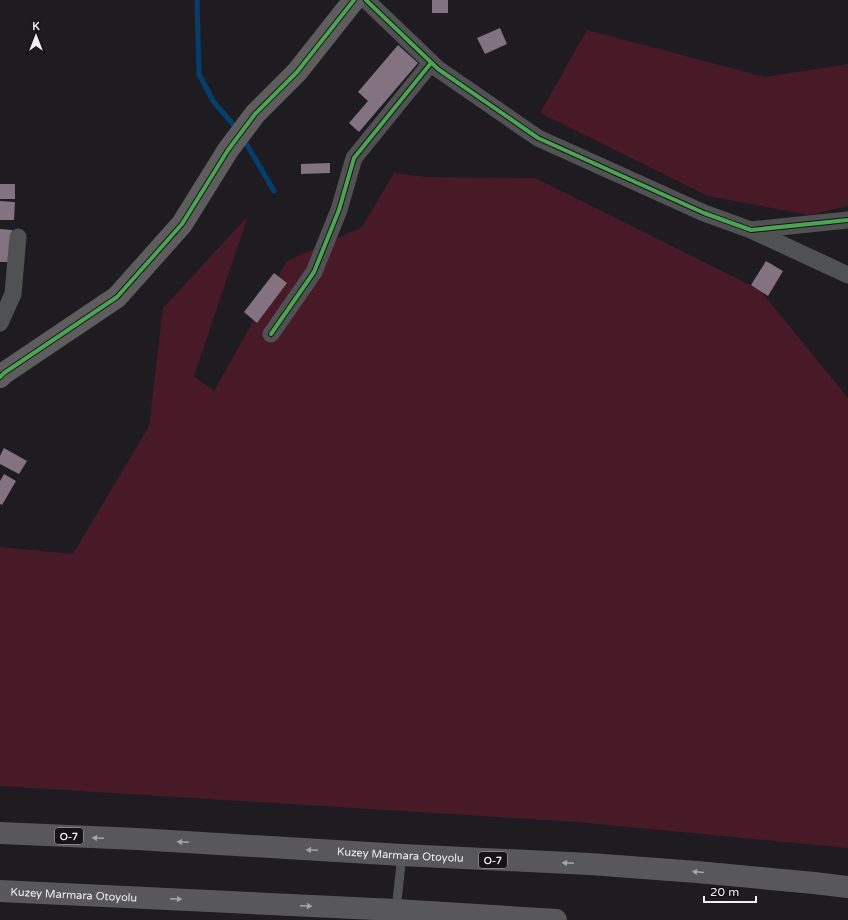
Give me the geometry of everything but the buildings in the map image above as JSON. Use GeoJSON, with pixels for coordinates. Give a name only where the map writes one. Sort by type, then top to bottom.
{"type":"FeatureCollection","features":[{"type":"Feature","properties":{"kind":"highway","name":"Kuzey Marmara Otoyolu"},"geometry":{"type":"LineString","coordinates":[[0,833],[590,864],[697,872],[848,887]]}},
{"type":"Feature","properties":{"kind":"highway","name":"Kuzey Marmara Otoyolu"},"geometry":{"type":"LineString","coordinates":[[0,891],[396,910],[556,920]]}},
{"type":"Feature","properties":{"kind":"street"},"geometry":{"type":"LineString","coordinates":[[1,374],[117,297],[182,224],[228,150],[255,114],[297,72],[354,0]]}},
{"type":"Feature","properties":{"kind":"street"},"geometry":{"type":"LineString","coordinates":[[366,0],[438,69],[538,138],[704,213],[751,230],[848,276]]}},
{"type":"Feature","properties":{"kind":"street"},"geometry":{"type":"LineString","coordinates":[[271,334],[314,272],[339,210],[354,158],[431,63]]}},
{"type":"Feature","properties":{"kind":"street"},"geometry":{"type":"LineString","coordinates":[[751,230],[848,220]]}},
{"type":"Feature","properties":{"kind":"street"},"geometry":{"type":"LineString","coordinates":[[0,323],[13,294],[18,237]]}},
{"type":"Feature","properties":{"kind":"lane"},"geometry":{"type":"LineString","coordinates":[[396,910],[402,855]]}},
{"type":"Feature","properties":{"kind":"shaded area"},"geometry":{"type":"Polygon","coordinates":[[[587,30],[765,77],[848,64],[848,206],[809,215],[708,196],[540,113],[587,30]]]}},
{"type":"Feature","properties":{"kind":"shaded area"},"geometry":{"type":"Polygon","coordinates":[[[394,173],[428,177],[535,178],[760,290],[848,398],[848,848],[577,822],[0,786],[0,547],[73,554],[149,426],[163,308],[248,216],[194,376],[214,391],[287,261],[362,227],[394,173]]]}},
{"type":"Feature","properties":{"kind":"waterway"},"geometry":{"type":"LineString","coordinates":[[197,0],[199,74],[213,101],[238,130]]}},
{"type":"Feature","properties":{"kind":"waterway"},"geometry":{"type":"LineString","coordinates":[[243,138],[274,191]]}},
{"type":"Feature","properties":{"kind":"cycle path"},"geometry":{"type":"LineString","coordinates":[[0,377],[117,297],[182,224],[228,150],[255,114],[297,72],[354,0]]}},
{"type":"Feature","properties":{"kind":"cycle path"},"geometry":{"type":"LineString","coordinates":[[366,0],[438,69],[538,138],[704,213],[751,230],[848,220]]}},
{"type":"Feature","properties":{"kind":"cycle path"},"geometry":{"type":"LineString","coordinates":[[271,334],[314,272],[339,210],[354,158],[431,63]]}}]}
